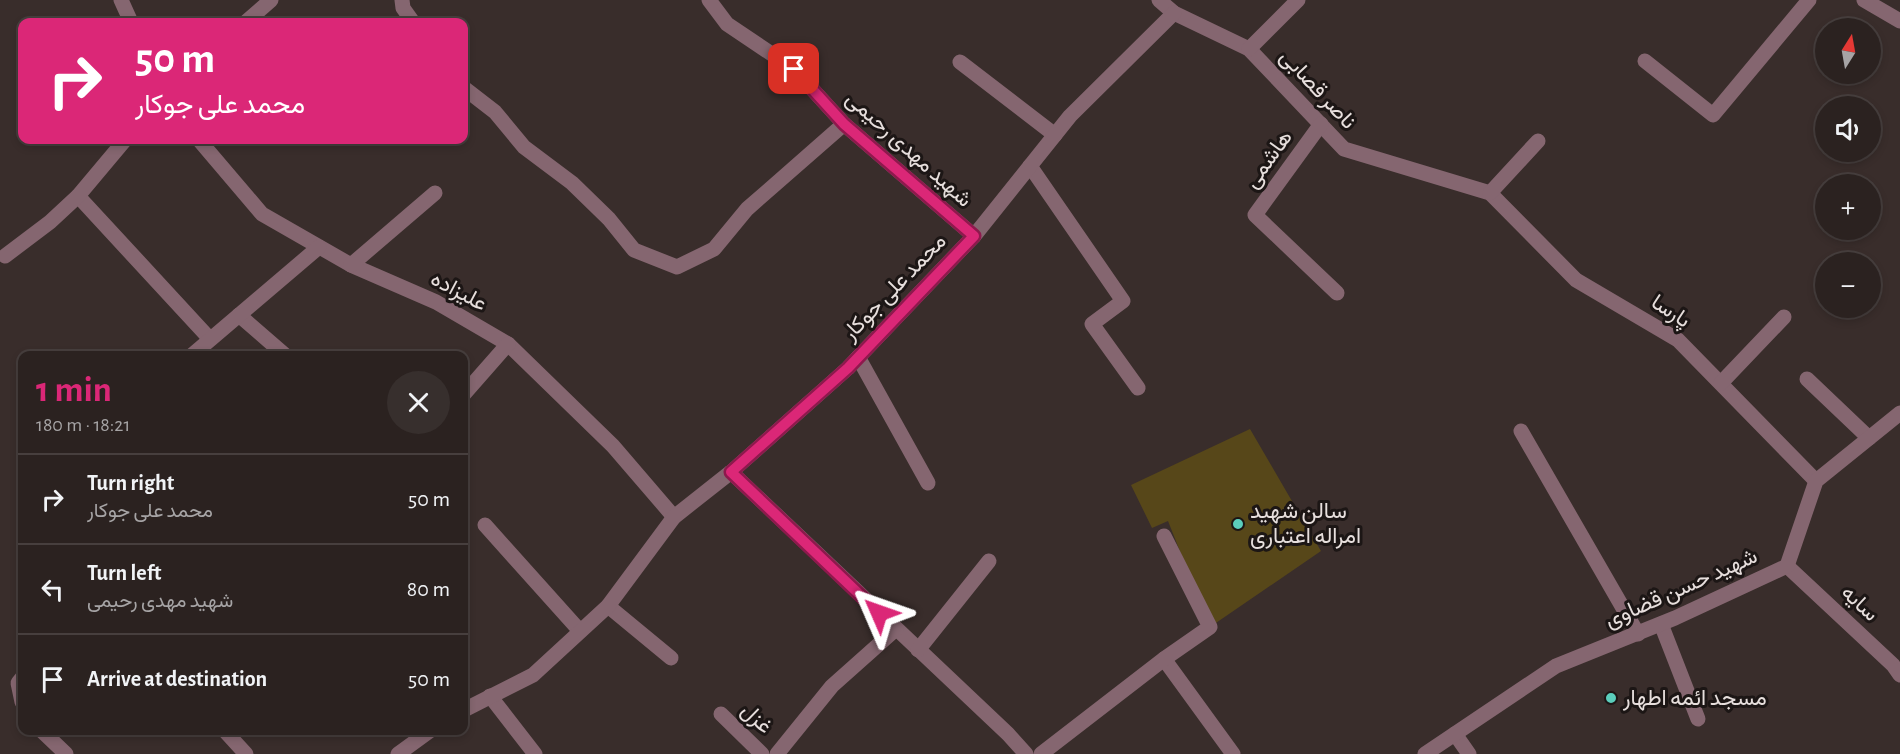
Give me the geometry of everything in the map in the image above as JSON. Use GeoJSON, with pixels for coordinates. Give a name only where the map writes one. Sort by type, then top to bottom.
{"type":"FeatureCollection","features":[{"type":"Feature","properties":{"kind":"street"},"geometry":{"type":"LineString","coordinates":[[121,0],[129,18]]}},
{"type":"Feature","properties":{"kind":"street"},"geometry":{"type":"LineString","coordinates":[[251,18],[271,0]]}},
{"type":"Feature","properties":{"kind":"street"},"geometry":{"type":"LineString","coordinates":[[402,0],[403,8],[410,18]]}},
{"type":"Feature","properties":{"kind":"street","name":"شهید مهدی رحیمی"},"geometry":{"type":"LineString","coordinates":[[709,0],[727,24],[794,69],[844,124],[974,236]]}},
{"type":"Feature","properties":{"kind":"street","name":"ناصر قصابی"},"geometry":{"type":"LineString","coordinates":[[1159,0],[1174,13],[1249,49],[1344,149],[1490,194]]}},
{"type":"Feature","properties":{"kind":"street"},"geometry":{"type":"LineString","coordinates":[[1249,49],[1298,0]]}},
{"type":"Feature","properties":{"kind":"street"},"geometry":{"type":"LineString","coordinates":[[1646,62],[1713,115],[1809,0]]}},
{"type":"Feature","properties":{"kind":"street"},"geometry":{"type":"LineString","coordinates":[[1864,0],[1900,21]]}},
{"type":"Feature","properties":{"kind":"street","name":"محمد علی جوکار"},"geometry":{"type":"LineString","coordinates":[[468,708],[532,675],[608,606],[674,517],[731,472],[858,357],[974,236],[1070,116],[1174,13]]}},
{"type":"Feature","properties":{"kind":"street"},"geometry":{"type":"LineString","coordinates":[[960,62],[1054,135]]}},
{"type":"Feature","properties":{"kind":"street"},"geometry":{"type":"LineString","coordinates":[[468,90],[495,112],[524,147],[572,183],[609,219],[634,249],[677,267],[714,249],[747,209],[844,124]]}},
{"type":"Feature","properties":{"kind":"street","name":"هاشمی"},"geometry":{"type":"LineString","coordinates":[[1321,124],[1255,214],[1337,293]]}},
{"type":"Feature","properties":{"kind":"street"},"geometry":{"type":"LineString","coordinates":[[1490,194],[1538,141]]}},
{"type":"Feature","properties":{"kind":"street"},"geometry":{"type":"LineString","coordinates":[[5,256],[50,222],[78,196],[122,144]]}},
{"type":"Feature","properties":{"kind":"street","name":"علیزاده"},"geometry":{"type":"LineString","coordinates":[[202,144],[262,214],[351,266],[436,302],[508,344],[612,446],[674,517]]}},
{"type":"Feature","properties":{"kind":"street"},"geometry":{"type":"LineString","coordinates":[[1030,166],[1124,301],[1092,324],[1138,388]]}},
{"type":"Feature","properties":{"kind":"street"},"geometry":{"type":"LineString","coordinates":[[351,266],[435,193]]}},
{"type":"Feature","properties":{"kind":"street","name":"پارسا"},"geometry":{"type":"LineString","coordinates":[[1490,194],[1576,279],[1678,340],[1816,481]]}},
{"type":"Feature","properties":{"kind":"street"},"geometry":{"type":"LineString","coordinates":[[78,196],[210,339]]}},
{"type":"Feature","properties":{"kind":"street"},"geometry":{"type":"LineString","coordinates":[[197,351],[320,247]]}},
{"type":"Feature","properties":{"kind":"street"},"geometry":{"type":"LineString","coordinates":[[239,315],[280,351]]}},
{"type":"Feature","properties":{"kind":"street"},"geometry":{"type":"LineString","coordinates":[[1720,383],[1784,317]]}},
{"type":"Feature","properties":{"kind":"street"},"geometry":{"type":"LineString","coordinates":[[468,389],[508,344]]}},
{"type":"Feature","properties":{"kind":"street"},"geometry":{"type":"LineString","coordinates":[[858,357],[928,483]]}},
{"type":"Feature","properties":{"kind":"street"},"geometry":{"type":"LineString","coordinates":[[1807,379],[1869,438]]}},
{"type":"Feature","properties":{"kind":"street"},"geometry":{"type":"LineString","coordinates":[[1816,481],[1900,413]]}},
{"type":"Feature","properties":{"kind":"street"},"geometry":{"type":"LineString","coordinates":[[1521,431],[1638,633]]}},
{"type":"Feature","properties":{"kind":"street"},"geometry":{"type":"LineString","coordinates":[[731,472],[1008,734],[1026,754]]}},
{"type":"Feature","properties":{"kind":"street","name":"شهید حسن قضاوی"},"geometry":{"type":"LineString","coordinates":[[1425,754],[1556,666],[1661,624],[1787,566],[1816,481]]}},
{"type":"Feature","properties":{"kind":"street"},"geometry":{"type":"LineString","coordinates":[[485,525],[580,631]]}},
{"type":"Feature","properties":{"kind":"street"},"geometry":{"type":"LineString","coordinates":[[1041,754],[1164,659],[1210,627],[1164,536]]}},
{"type":"Feature","properties":{"kind":"street"},"geometry":{"type":"LineString","coordinates":[[918,650],[989,561]]}},
{"type":"Feature","properties":{"kind":"street","name":"سایه"},"geometry":{"type":"LineString","coordinates":[[1787,566],[1900,675]]}},
{"type":"Feature","properties":{"kind":"street"},"geometry":{"type":"LineString","coordinates":[[608,606],[671,658]]}},
{"type":"Feature","properties":{"kind":"street"},"geometry":{"type":"LineString","coordinates":[[1661,624],[1698,719]]}},
{"type":"Feature","properties":{"kind":"street"},"geometry":{"type":"LineString","coordinates":[[777,754],[832,686],[896,629]]}},
{"type":"Feature","properties":{"kind":"street"},"geometry":{"type":"LineString","coordinates":[[1164,659],[1233,754]]}},
{"type":"Feature","properties":{"kind":"street"},"geometry":{"type":"LineString","coordinates":[[490,696],[535,754]]}},
{"type":"Feature","properties":{"kind":"street","name":"غزل"},"geometry":{"type":"LineString","coordinates":[[721,714],[762,754]]}},
{"type":"Feature","properties":{"kind":"street"},"geometry":{"type":"LineString","coordinates":[[1455,734],[1469,754]]}},
{"type":"Feature","properties":{"kind":"street"},"geometry":{"type":"LineString","coordinates":[[46,735],[66,754]]}},
{"type":"Feature","properties":{"kind":"street"},"geometry":{"type":"LineString","coordinates":[[229,735],[246,754]]}},
{"type":"Feature","properties":{"kind":"street"},"geometry":{"type":"LineString","coordinates":[[398,754],[424,735]]}},
{"type":"Feature","properties":{"kind":"shaded area","name":"سالن شهید امراله اعتباری"},"geometry":{"type":"Polygon","coordinates":[[[1250,429],[1321,551],[1210,627],[1168,521],[1152,528],[1131,485],[1250,429]]]}},
{"type":"Feature","properties":{"kind":"place","name":"سالن شهید امراله اعتباری"},"geometry":{"type":"Point","coordinates":[1238,524]}},
{"type":"Feature","properties":{"kind":"place","name":"مسجد ائمه اطهار"},"geometry":{"type":"Point","coordinates":[1611,698]}},
{"type":"Feature","properties":{"kind":"route"},"geometry":{"type":"LineString","coordinates":[[794,69],[844,124],[974,236],[848,368],[731,472],[879,613]]}}]}
